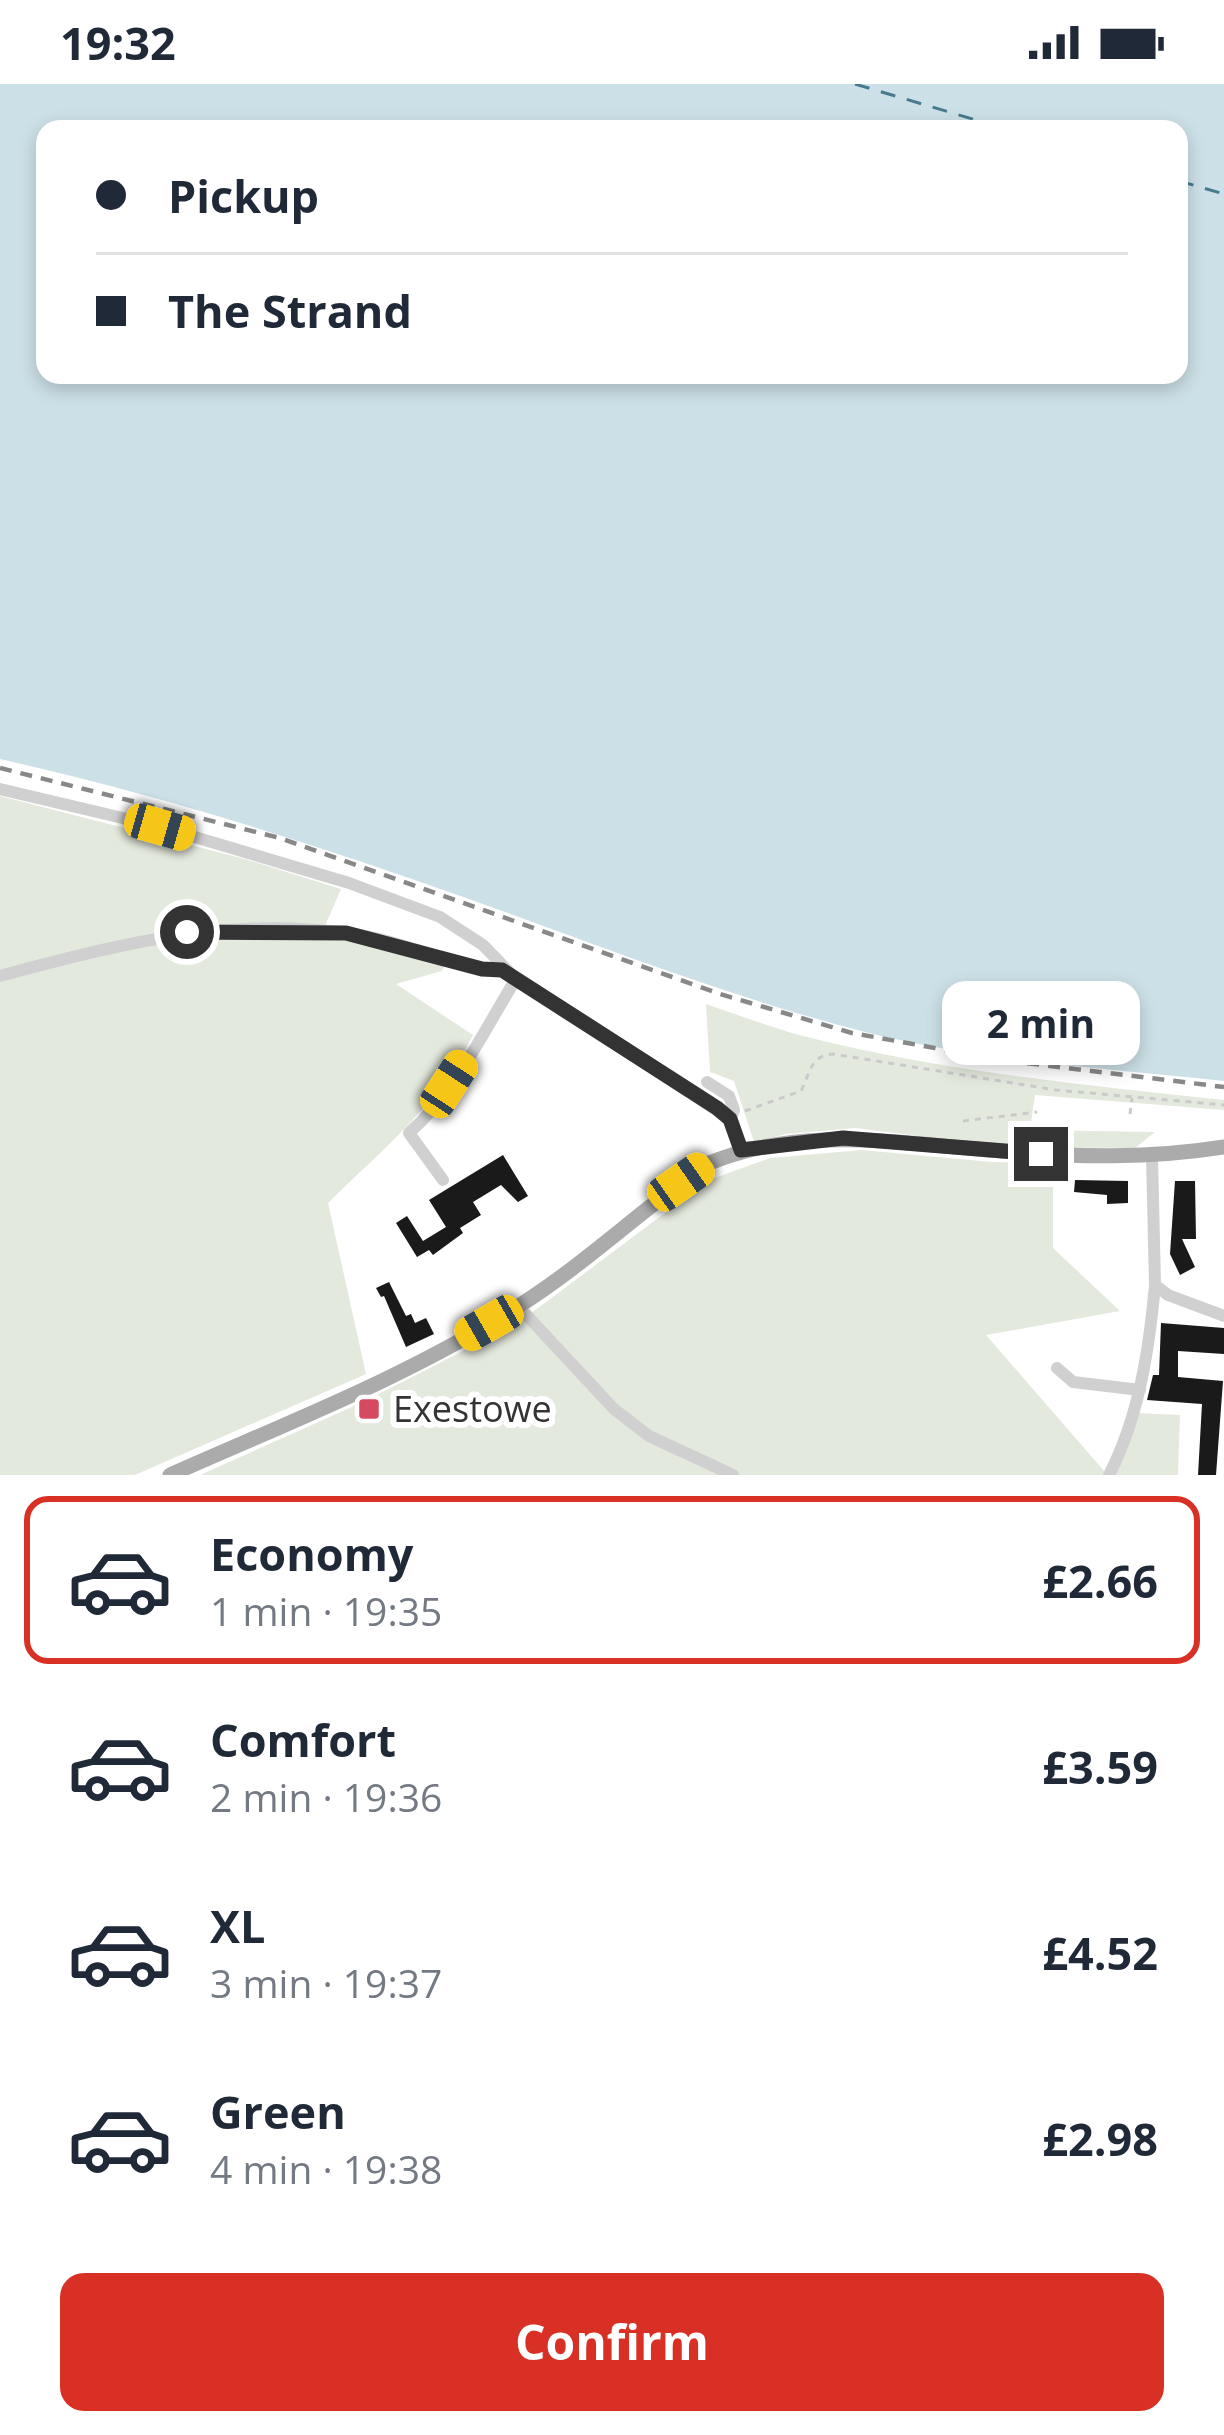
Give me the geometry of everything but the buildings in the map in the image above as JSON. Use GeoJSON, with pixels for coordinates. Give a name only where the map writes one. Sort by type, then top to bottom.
{"type":"FeatureCollection","features":[{"type":"Feature","properties":{"kind":"main road"},"geometry":{"type":"LineString","coordinates":[[170,1475],[357,1391],[518,1306],[707,1164],[741,1150],[843,1138],[1001,1151],[1152,1156],[1224,1147]]}},
{"type":"Feature","properties":{"kind":"street"},"geometry":{"type":"LineString","coordinates":[[0,789],[160,827],[349,883],[452,923],[483,945],[502,970],[730,1119],[741,1150]]}},
{"type":"Feature","properties":{"kind":"street"},"geometry":{"type":"LineString","coordinates":[[0,976],[118,944],[187,932],[254,930],[346,933],[482,969],[502,970]]}},
{"type":"Feature","properties":{"kind":"street"},"geometry":{"type":"LineString","coordinates":[[443,1180],[409,1133],[449,1084],[516,979]]}},
{"type":"Feature","properties":{"kind":"street"},"geometry":{"type":"LineString","coordinates":[[707,1082],[729,1096],[734,1110],[730,1119]]}},
{"type":"Feature","properties":{"kind":"street"},"geometry":{"type":"LineString","coordinates":[[1109,1475],[1121,1453],[1139,1390],[1155,1285],[1152,1156]]}},
{"type":"Feature","properties":{"kind":"street"},"geometry":{"type":"LineString","coordinates":[[1155,1285],[1168,1295],[1224,1316]]}},
{"type":"Feature","properties":{"kind":"street"},"geometry":{"type":"LineString","coordinates":[[518,1306],[614,1409],[665,1446],[733,1475]]}},
{"type":"Feature","properties":{"kind":"street"},"geometry":{"type":"LineString","coordinates":[[1057,1368],[1073,1382],[1139,1390]]}},
{"type":"Feature","properties":{"kind":"path"},"geometry":{"type":"LineString","coordinates":[[730,1119],[801,1090],[811,1065],[825,1054],[1056,1090],[1224,1105]]}},
{"type":"Feature","properties":{"kind":"path"},"geometry":{"type":"LineString","coordinates":[[1130,1114],[1132,1097]]}},
{"type":"Feature","properties":{"kind":"path"},"geometry":{"type":"LineString","coordinates":[[963,1121],[1037,1112]]}},
{"type":"Feature","properties":{"kind":"shaded area"},"geometry":{"type":"Polygon","coordinates":[[[0,84],[1224,84],[1224,1081],[998,1057],[865,1032],[714,987],[295,840],[0,759],[0,84]]]}},
{"type":"Feature","properties":{"kind":"shaded area"},"geometry":{"type":"Polygon","coordinates":[[[0,796],[245,859],[341,889],[325,926],[352,939],[446,963],[442,971],[396,984],[473,1035],[427,1104],[328,1203],[366,1374],[135,1475],[0,1475],[0,796]]]}},
{"type":"Feature","properties":{"kind":"shaded area"},"geometry":{"type":"Polygon","coordinates":[[[706,1004],[791,1032],[907,1059],[1224,1100],[1224,1110],[1035,1095],[1030,1130],[1155,1132],[1135,1148],[1005,1147],[855,1128],[754,1142],[734,1081],[710,1072],[706,1004]]]}},
{"type":"Feature","properties":{"kind":"shaded area"},"geometry":{"type":"Polygon","coordinates":[[[862,1150],[1053,1163],[1053,1248],[1120,1311],[986,1335],[1103,1475],[200,1475],[363,1402],[518,1323],[709,1180],[770,1158],[862,1150]]]}},
{"type":"Feature","properties":{"kind":"shaded area"},"geometry":{"type":"Polygon","coordinates":[[[1139,1413],[1180,1415],[1178,1475],[1113,1475],[1139,1413]]]}},
{"type":"Feature","properties":{"kind":"ferry route"},"geometry":{"type":"LineString","coordinates":[[855,84],[976,120]]}},
{"type":"Feature","properties":{"kind":"ferry route"},"geometry":{"type":"LineString","coordinates":[[1188,184],[1224,194]]}},
{"type":"Feature","properties":{"kind":"railway"},"geometry":{"type":"LineString","coordinates":[[0,768],[280,838],[720,994],[852,1033],[1001,1060],[1224,1087]]}},
{"type":"Feature","properties":{"kind":"place","name":"Exestowe"},"geometry":{"type":"Point","coordinates":[369,1409]}},
{"type":"Feature","properties":{"kind":"route"},"geometry":{"type":"LineString","coordinates":[[187,932],[346,933],[482,969],[502,970],[717,1108],[730,1119],[741,1150],[843,1138],[1041,1154]]}}]}
